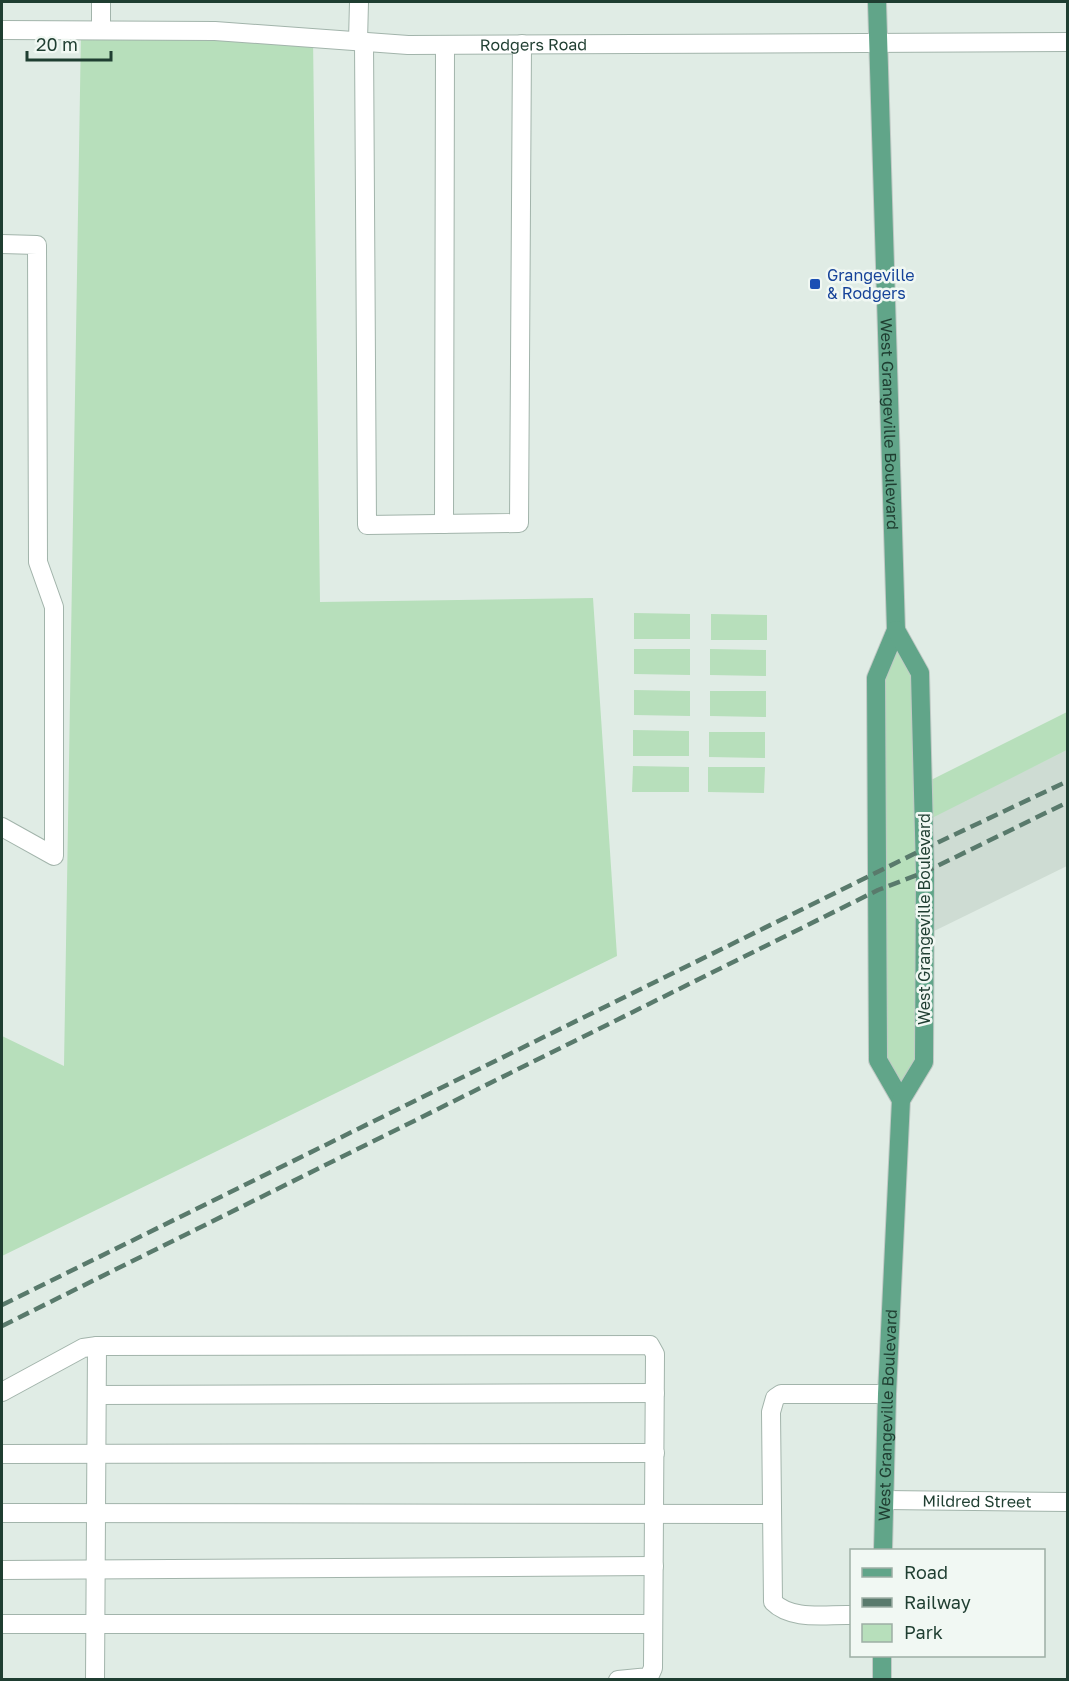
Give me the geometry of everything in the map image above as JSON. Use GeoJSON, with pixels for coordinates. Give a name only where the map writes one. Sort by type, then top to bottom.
{"type":"FeatureCollection","features":[{"type":"Feature","properties":{"kind":"main road","name":"West Grangeville Boulevard"},"geometry":{"type":"LineString","coordinates":[[878,2],[896,630],[876,678],[878,1060],[901,1100]]}},
{"type":"Feature","properties":{"kind":"main road","name":"West Grangeville Boulevard"},"geometry":{"type":"LineString","coordinates":[[883,1549],[887,1394],[901,1100],[924,1062],[925,872],[920,673],[896,630]]}},
{"type":"Feature","properties":{"kind":"main road"},"geometry":{"type":"LineString","coordinates":[[882,1657],[882,1680]]}},
{"type":"Feature","properties":{"kind":"street"},"geometry":{"type":"LineString","coordinates":[[101,2],[101,30]]}},
{"type":"Feature","properties":{"kind":"street"},"geometry":{"type":"LineString","coordinates":[[358,2],[361,42],[367,525],[519,524],[522,45]]}},
{"type":"Feature","properties":{"kind":"street","name":"Rodgers Road"},"geometry":{"type":"LineString","coordinates":[[2,30],[226,32],[361,42],[445,45],[1068,42]]}},
{"type":"Feature","properties":{"kind":"street"},"geometry":{"type":"LineString","coordinates":[[444,524],[445,45]]}},
{"type":"Feature","properties":{"kind":"street"},"geometry":{"type":"LineString","coordinates":[[2,244],[37,245],[38,562],[54,607],[54,856],[2,827]]}},
{"type":"Feature","properties":{"kind":"street"},"geometry":{"type":"LineString","coordinates":[[2,1392],[83,1348],[97,1346],[640,1343],[650,1345],[655,1354],[653,1668],[648,1677],[618,1680]]}},
{"type":"Feature","properties":{"kind":"street"},"geometry":{"type":"LineString","coordinates":[[95,1680],[97,1346]]}},
{"type":"Feature","properties":{"kind":"street"},"geometry":{"type":"LineString","coordinates":[[97,1395],[655,1393]]}},
{"type":"Feature","properties":{"kind":"street"},"geometry":{"type":"LineString","coordinates":[[850,1615],[782,1612],[773,1602],[771,1412],[774,1398],[782,1394],[887,1394]]}},
{"type":"Feature","properties":{"kind":"street"},"geometry":{"type":"LineString","coordinates":[[2,1454],[655,1453]]}},
{"type":"Feature","properties":{"kind":"street","name":"Mildred Street"},"geometry":{"type":"LineString","coordinates":[[885,1500],[1068,1502]]}},
{"type":"Feature","properties":{"kind":"street"},"geometry":{"type":"LineString","coordinates":[[2,1513],[772,1514]]}},
{"type":"Feature","properties":{"kind":"street"},"geometry":{"type":"LineString","coordinates":[[2,1569],[654,1566]]}},
{"type":"Feature","properties":{"kind":"street"},"geometry":{"type":"LineString","coordinates":[[2,1624],[653,1624]]}},
{"type":"Feature","properties":{"kind":"shaded area"},"geometry":{"type":"Polygon","coordinates":[[[1067,750],[1067,866],[924,936],[924,821],[1067,750]]]}},
{"type":"Feature","properties":{"kind":"green space"},"geometry":{"type":"Polygon","coordinates":[[[81,30],[313,37],[320,602],[593,598],[617,956],[2,1256],[2,1036],[64,1066],[81,30]]]}},
{"type":"Feature","properties":{"kind":"green space"},"geometry":{"type":"Polygon","coordinates":[[[634,613],[690,614],[690,639],[634,639],[634,613]]]}},
{"type":"Feature","properties":{"kind":"green space"},"geometry":{"type":"Polygon","coordinates":[[[711,614],[767,615],[767,640],[711,640],[711,614]]]}},
{"type":"Feature","properties":{"kind":"green space"},"geometry":{"type":"Polygon","coordinates":[[[896,630],[920,673],[923,784],[1067,712],[1067,750],[924,822],[924,1062],[901,1100],[878,1060],[876,678],[896,630]]]}},
{"type":"Feature","properties":{"kind":"green space"},"geometry":{"type":"Polygon","coordinates":[[[634,649],[690,649],[690,675],[634,674],[634,649]]]}},
{"type":"Feature","properties":{"kind":"green space"},"geometry":{"type":"Polygon","coordinates":[[[710,649],[766,650],[766,676],[710,675],[710,649]]]}},
{"type":"Feature","properties":{"kind":"green space"},"geometry":{"type":"Polygon","coordinates":[[[634,690],[690,691],[690,716],[634,715],[634,690]]]}},
{"type":"Feature","properties":{"kind":"green space"},"geometry":{"type":"Polygon","coordinates":[[[710,691],[766,691],[766,717],[710,716],[710,691]]]}},
{"type":"Feature","properties":{"kind":"green space"},"geometry":{"type":"Polygon","coordinates":[[[633,730],[689,731],[689,756],[633,756],[633,730]]]}},
{"type":"Feature","properties":{"kind":"green space"},"geometry":{"type":"Polygon","coordinates":[[[709,732],[765,732],[765,758],[709,757],[709,732]]]}},
{"type":"Feature","properties":{"kind":"green space"},"geometry":{"type":"Polygon","coordinates":[[[633,766],[689,767],[689,792],[632,792],[633,766]]]}},
{"type":"Feature","properties":{"kind":"green space"},"geometry":{"type":"Polygon","coordinates":[[[708,767],[765,767],[764,793],[708,792],[708,767]]]}},
{"type":"Feature","properties":{"kind":"railway"},"geometry":{"type":"LineString","coordinates":[[2,1305],[924,849],[1068,781]]}},
{"type":"Feature","properties":{"kind":"railway"},"geometry":{"type":"LineString","coordinates":[[2,1326],[878,890],[925,872],[1068,802]]}},
{"type":"Feature","properties":{"kind":"place","name":"Grangeville & Rodgers"},"geometry":{"type":"Point","coordinates":[815,284]}}]}
